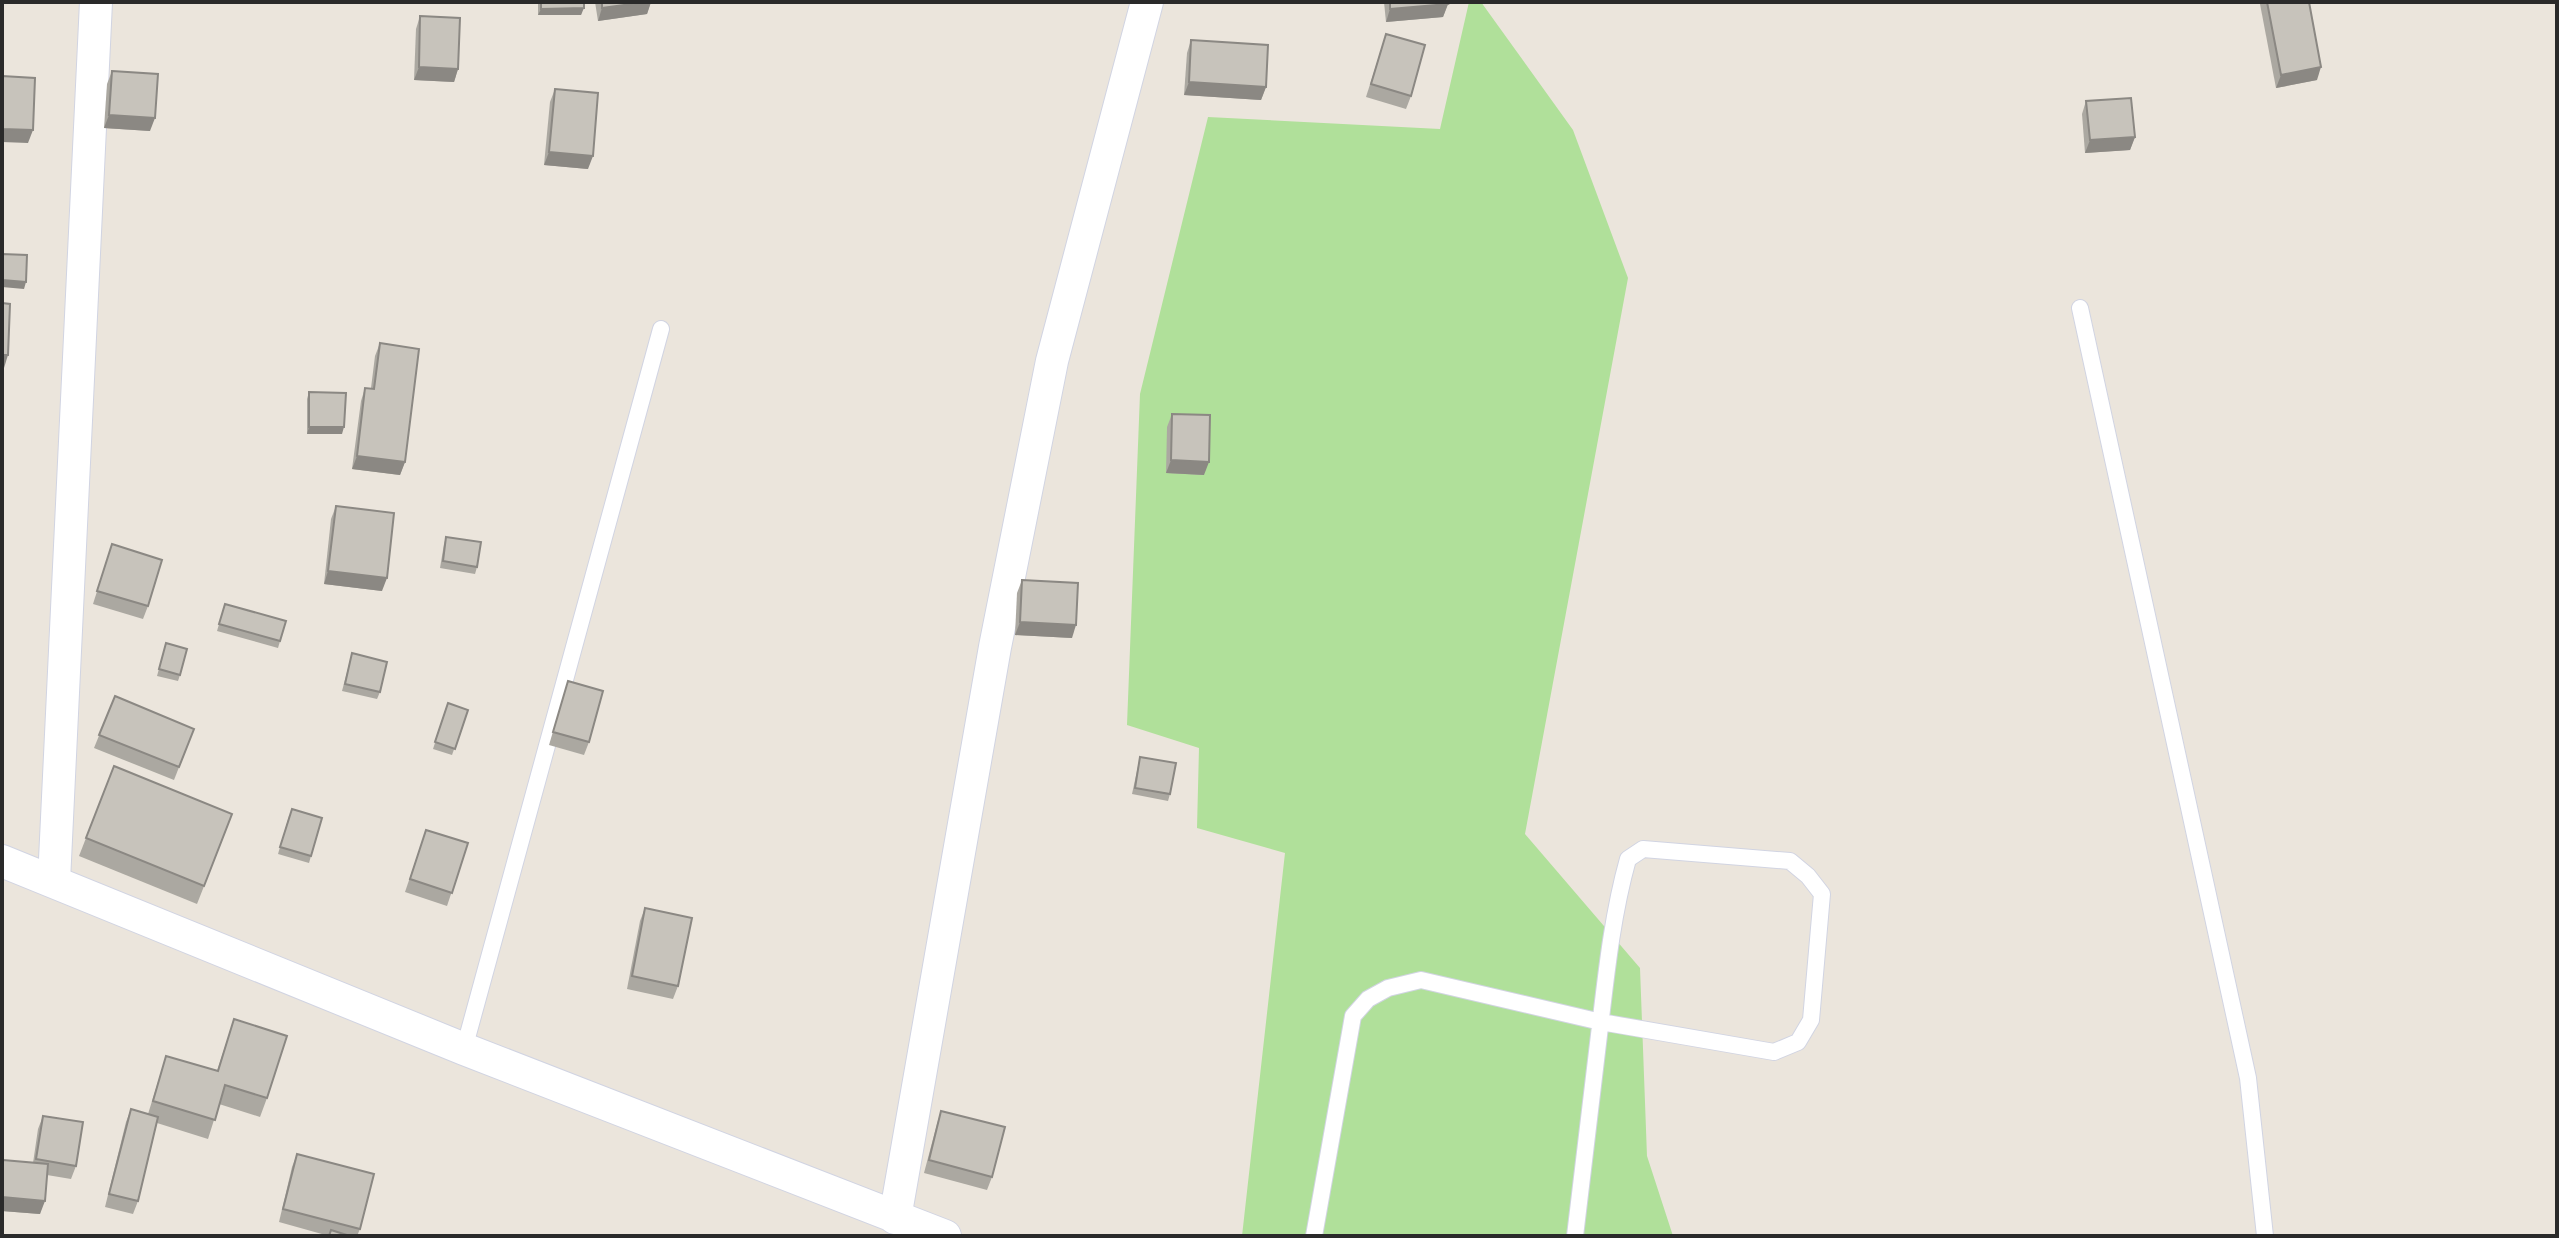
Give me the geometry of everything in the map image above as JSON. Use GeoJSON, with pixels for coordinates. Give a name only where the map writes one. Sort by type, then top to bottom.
{"type":"FeatureCollection","features":[{"type":"Feature","properties":{"kind":"street"},"geometry":{"type":"LineString","coordinates":[[54,881],[96,2]]}},
{"type":"Feature","properties":{"kind":"street"},"geometry":{"type":"LineString","coordinates":[[895,1218],[995,647],[1052,361],[1147,2]]}},
{"type":"Feature","properties":{"kind":"street"},"geometry":{"type":"LineString","coordinates":[[2,861],[464,1049],[945,1236]]}},
{"type":"Feature","properties":{"kind":"lane"},"geometry":{"type":"LineString","coordinates":[[2080,308],[2248,1078],[2265,1236]]}},
{"type":"Feature","properties":{"kind":"lane"},"geometry":{"type":"LineString","coordinates":[[464,1049],[661,329]]}},
{"type":"Feature","properties":{"kind":"lane"},"geometry":{"type":"LineString","coordinates":[[1314,1236],[1353,1016],[1368,999],[1388,988],[1421,980],[1601,1022],[1774,1052],[1798,1042],[1811,1020],[1822,894],[1808,876],[1790,861],[1643,849],[1628,859],[1607,963],[1601,1022],[1575,1236]]}},
{"type":"Feature","properties":{"kind":"green space"},"geometry":{"type":"Polygon","coordinates":[[[1469,2],[1481,2],[1573,130],[1628,278],[1525,834],[1640,968],[1647,1156],[1673,1236],[1242,1236],[1285,853],[1197,828],[1199,748],[1127,725],[1140,394],[1208,117],[1440,129],[1469,2]]]}},
{"type":"Feature","properties":{"kind":"building"},"geometry":{"type":"Polygon","coordinates":[[[541,2],[584,2],[584,8],[541,9],[541,2]]]}},
{"type":"Feature","properties":{"kind":"building"},"geometry":{"type":"Polygon","coordinates":[[[602,2],[646,2],[602,8],[602,2]]]}},
{"type":"Feature","properties":{"kind":"building"},"geometry":{"type":"Polygon","coordinates":[[[1390,2],[1447,2],[1448,4],[1390,9],[1390,2]]]}},
{"type":"Feature","properties":{"kind":"building"},"geometry":{"type":"Polygon","coordinates":[[[2267,2],[2309,2],[2321,67],[2281,75],[2267,2]]]}},
{"type":"Feature","properties":{"kind":"building"},"geometry":{"type":"Polygon","coordinates":[[[420,16],[460,18],[458,69],[419,67],[420,16]]]}},
{"type":"Feature","properties":{"kind":"building"},"geometry":{"type":"Polygon","coordinates":[[[1386,34],[1425,45],[1411,96],[1371,84],[1386,34]]]}},
{"type":"Feature","properties":{"kind":"building"},"geometry":{"type":"Polygon","coordinates":[[[1191,40],[1268,45],[1266,87],[1189,82],[1191,40]]]}},
{"type":"Feature","properties":{"kind":"building"},"geometry":{"type":"Polygon","coordinates":[[[112,71],[158,74],[155,118],[109,115],[112,71]]]}},
{"type":"Feature","properties":{"kind":"building"},"geometry":{"type":"Polygon","coordinates":[[[2,76],[35,78],[33,130],[2,129],[2,76]]]}},
{"type":"Feature","properties":{"kind":"building"},"geometry":{"type":"Polygon","coordinates":[[[555,89],[598,93],[593,156],[549,152],[555,89]]]}},
{"type":"Feature","properties":{"kind":"building"},"geometry":{"type":"Polygon","coordinates":[[[2131,98],[2135,137],[2090,140],[2086,101],[2131,98]]]}},
{"type":"Feature","properties":{"kind":"building"},"geometry":{"type":"Polygon","coordinates":[[[2,254],[27,255],[26,282],[2,280],[2,254]]]}},
{"type":"Feature","properties":{"kind":"building"},"geometry":{"type":"Polygon","coordinates":[[[2,303],[10,304],[8,355],[2,355],[2,303]]]}},
{"type":"Feature","properties":{"kind":"building"},"geometry":{"type":"Polygon","coordinates":[[[380,343],[419,349],[405,462],[357,456],[365,388],[374,389],[380,343]]]}},
{"type":"Feature","properties":{"kind":"building"},"geometry":{"type":"Polygon","coordinates":[[[309,392],[346,393],[344,427],[309,427],[309,392]]]}},
{"type":"Feature","properties":{"kind":"building"},"geometry":{"type":"Polygon","coordinates":[[[1172,414],[1210,415],[1209,462],[1171,460],[1172,414]]]}},
{"type":"Feature","properties":{"kind":"building"},"geometry":{"type":"Polygon","coordinates":[[[336,506],[394,513],[387,578],[328,571],[336,506]]]}},
{"type":"Feature","properties":{"kind":"building"},"geometry":{"type":"Polygon","coordinates":[[[446,537],[481,542],[477,567],[443,561],[446,537]]]}},
{"type":"Feature","properties":{"kind":"building"},"geometry":{"type":"Polygon","coordinates":[[[112,544],[162,560],[148,606],[97,591],[112,544]]]}},
{"type":"Feature","properties":{"kind":"building"},"geometry":{"type":"Polygon","coordinates":[[[1022,580],[1078,583],[1076,625],[1020,622],[1022,580]]]}},
{"type":"Feature","properties":{"kind":"building"},"geometry":{"type":"Polygon","coordinates":[[[225,604],[286,621],[280,641],[219,624],[225,604]]]}},
{"type":"Feature","properties":{"kind":"building"},"geometry":{"type":"Polygon","coordinates":[[[166,643],[187,649],[180,675],[159,669],[166,643]]]}},
{"type":"Feature","properties":{"kind":"building"},"geometry":{"type":"Polygon","coordinates":[[[352,653],[387,662],[380,692],[345,684],[352,653]]]}},
{"type":"Feature","properties":{"kind":"building"},"geometry":{"type":"Polygon","coordinates":[[[568,681],[603,691],[589,742],[553,732],[568,681]]]}},
{"type":"Feature","properties":{"kind":"building"},"geometry":{"type":"Polygon","coordinates":[[[115,696],[194,729],[179,767],[99,735],[115,696]]]}},
{"type":"Feature","properties":{"kind":"building"},"geometry":{"type":"Polygon","coordinates":[[[448,703],[468,710],[455,749],[435,742],[448,703]]]}},
{"type":"Feature","properties":{"kind":"building"},"geometry":{"type":"Polygon","coordinates":[[[1140,757],[1176,763],[1170,794],[1135,788],[1140,757]]]}},
{"type":"Feature","properties":{"kind":"building"},"geometry":{"type":"Polygon","coordinates":[[[114,766],[232,814],[204,886],[86,838],[114,766]]]}},
{"type":"Feature","properties":{"kind":"building"},"geometry":{"type":"Polygon","coordinates":[[[292,809],[322,818],[311,856],[280,847],[292,809]]]}},
{"type":"Feature","properties":{"kind":"building"},"geometry":{"type":"Polygon","coordinates":[[[426,830],[468,843],[452,893],[410,879],[426,830]]]}},
{"type":"Feature","properties":{"kind":"building"},"geometry":{"type":"Polygon","coordinates":[[[645,908],[692,918],[678,986],[632,976],[645,908]]]}},
{"type":"Feature","properties":{"kind":"building"},"geometry":{"type":"Polygon","coordinates":[[[234,1019],[287,1036],[267,1098],[225,1085],[215,1120],[153,1101],[166,1056],[218,1071],[234,1019]]]}},
{"type":"Feature","properties":{"kind":"building"},"geometry":{"type":"Polygon","coordinates":[[[131,1109],[158,1117],[138,1201],[109,1194],[131,1109]]]}},
{"type":"Feature","properties":{"kind":"building"},"geometry":{"type":"Polygon","coordinates":[[[941,1111],[1005,1127],[992,1177],[929,1160],[941,1111]]]}},
{"type":"Feature","properties":{"kind":"building"},"geometry":{"type":"Polygon","coordinates":[[[43,1116],[83,1122],[76,1166],[36,1159],[43,1116]]]}},
{"type":"Feature","properties":{"kind":"building"},"geometry":{"type":"Polygon","coordinates":[[[297,1154],[374,1174],[360,1229],[283,1209],[297,1154]]]}},
{"type":"Feature","properties":{"kind":"building"},"geometry":{"type":"Polygon","coordinates":[[[3,1160],[48,1164],[45,1201],[2,1197],[3,1160]]]}},
{"type":"Feature","properties":{"kind":"building"},"geometry":{"type":"Polygon","coordinates":[[[331,1230],[350,1236],[329,1236],[331,1230]]]}}]}
